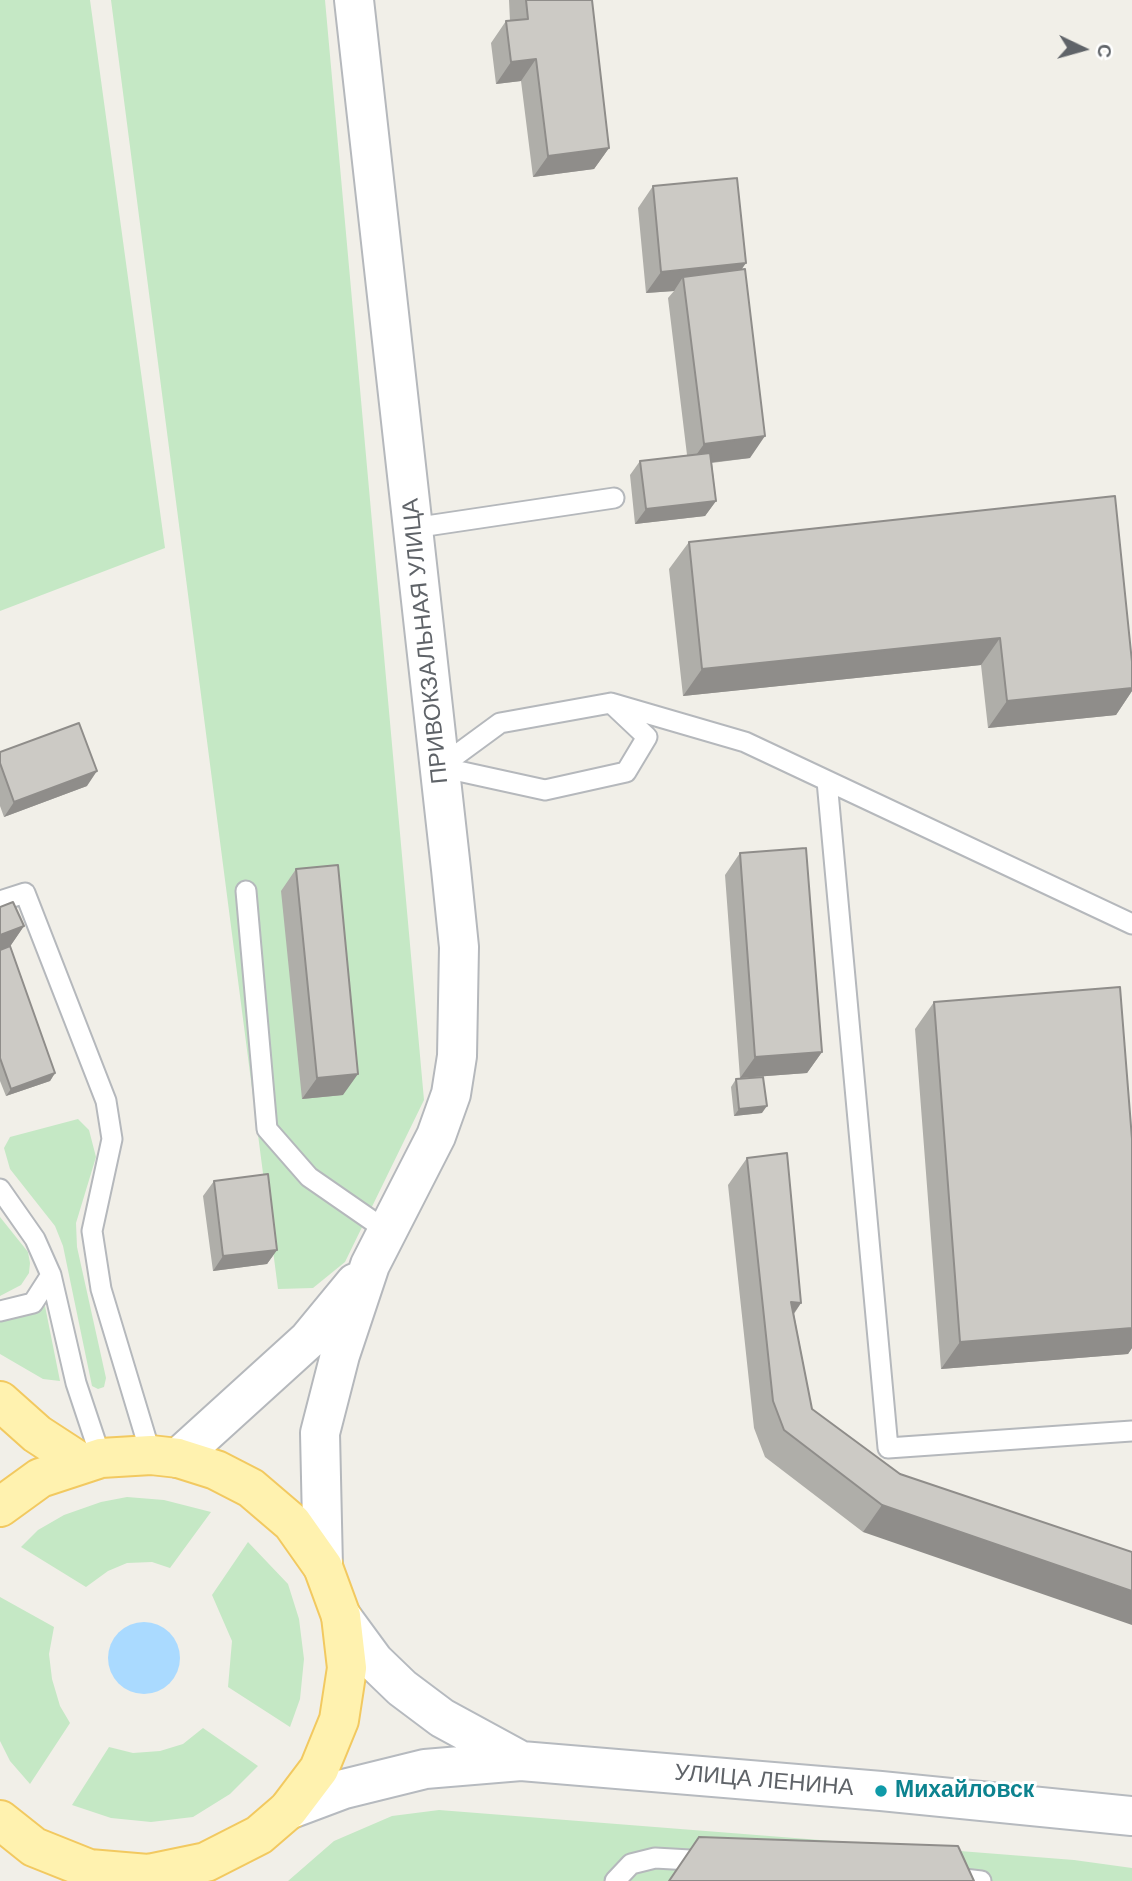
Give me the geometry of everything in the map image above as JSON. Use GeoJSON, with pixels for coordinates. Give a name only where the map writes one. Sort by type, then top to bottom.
{"type":"FeatureCollection","features":[{"type":"Feature","properties":{"kind":"main road"},"geometry":{"type":"LineString","coordinates":[[0,1401],[37,1434],[91,1460]]}},
{"type":"Feature","properties":{"kind":"main road"},"geometry":{"type":"LineString","coordinates":[[0,1507],[40,1478],[91,1460],[164,1457],[216,1469],[251,1488],[292,1523],[323,1567],[341,1616],[347,1668],[339,1720],[319,1769],[288,1810],[259,1835],[206,1862],[148,1874],[89,1869],[34,1847],[0,1821]]}},
{"type":"Feature","properties":{"kind":"main road"},"geometry":{"type":"LineString","coordinates":[[0,1826],[46,1881]]}},
{"type":"Feature","properties":{"kind":"main road"},"geometry":{"type":"LineString","coordinates":[[234,1881],[259,1835]]}},
{"type":"Feature","properties":{"kind":"street","name":"ПРИВОКЗАЛЬНАЯ УЛИЦА"},"geometry":{"type":"LineString","coordinates":[[323,1567],[320,1433],[340,1355],[370,1265],[436,1136],[451,1094],[457,1056],[458,947],[354,0]]}},
{"type":"Feature","properties":{"kind":"street","name":"ПРИВОКЗАЛЬНАЯ УЛИЦА"},"geometry":{"type":"LineString","coordinates":[[164,1457],[308,1340],[370,1265]]}},
{"type":"Feature","properties":{"kind":"street"},"geometry":{"type":"LineString","coordinates":[[341,1616],[374,1661],[402,1688],[442,1718],[521,1761]]}},
{"type":"Feature","properties":{"kind":"street"},"geometry":{"type":"LineString","coordinates":[[288,1810],[344,1789],[425,1769],[521,1761]]}},
{"type":"Feature","properties":{"kind":"street","name":"УЛИЦА ЛЕНИНА"},"geometry":{"type":"LineString","coordinates":[[521,1761],[881,1791],[1132,1816]]}},
{"type":"Feature","properties":{"kind":"lane"},"geometry":{"type":"LineString","coordinates":[[413,528],[614,498]]}},
{"type":"Feature","properties":{"kind":"lane"},"geometry":{"type":"LineString","coordinates":[[440,766],[545,790],[626,772],[647,737],[611,703]]}},
{"type":"Feature","properties":{"kind":"lane"},"geometry":{"type":"LineString","coordinates":[[440,766],[500,723],[611,703],[745,742],[1132,924]]}},
{"type":"Feature","properties":{"kind":"lane"},"geometry":{"type":"LineString","coordinates":[[827,781],[888,1448],[1132,1431]]}},
{"type":"Feature","properties":{"kind":"lane"},"geometry":{"type":"LineString","coordinates":[[246,891],[267,1129],[309,1177],[387,1231]]}},
{"type":"Feature","properties":{"kind":"lane"},"geometry":{"type":"LineString","coordinates":[[0,901],[25,893],[106,1101],[112,1139],[92,1231],[101,1289],[164,1457]]}},
{"type":"Feature","properties":{"kind":"lane"},"geometry":{"type":"LineString","coordinates":[[0,1189],[35,1239],[51,1275],[91,1460]]}},
{"type":"Feature","properties":{"kind":"lane"},"geometry":{"type":"LineString","coordinates":[[0,1311],[33,1303],[51,1275]]}},
{"type":"Feature","properties":{"kind":"lane"},"geometry":{"type":"LineString","coordinates":[[615,1881],[631,1864],[655,1858],[724,1863]]}},
{"type":"Feature","properties":{"kind":"lane"},"geometry":{"type":"LineString","coordinates":[[924,1876],[981,1881]]}},
{"type":"Feature","properties":{"kind":"green space"},"geometry":{"type":"Polygon","coordinates":[[[0,0],[90,0],[165,548],[0,611],[0,0]]]}},
{"type":"Feature","properties":{"kind":"green space"},"geometry":{"type":"Polygon","coordinates":[[[111,0],[325,0],[424,1100],[345,1262],[313,1288],[278,1289],[111,0]]]}},
{"type":"Feature","properties":{"kind":"green space"},"geometry":{"type":"Polygon","coordinates":[[[78,1119],[89,1130],[96,1157],[76,1223],[77,1247],[106,1378],[104,1387],[98,1389],[92,1386],[63,1246],[55,1226],[10,1169],[4,1148],[10,1137],[78,1119]]]}},
{"type":"Feature","properties":{"kind":"green space"},"geometry":{"type":"Polygon","coordinates":[[[0,1217],[28,1252],[30,1263],[29,1273],[21,1285],[0,1296],[0,1217]]]}},
{"type":"Feature","properties":{"kind":"green space"},"geometry":{"type":"Polygon","coordinates":[[[45,1306],[60,1381],[43,1379],[0,1354],[0,1322],[45,1306]]]}},
{"type":"Feature","properties":{"kind":"green space"},"geometry":{"type":"Polygon","coordinates":[[[127,1497],[164,1500],[211,1512],[170,1568],[152,1562],[127,1563],[108,1571],[86,1587],[21,1547],[38,1530],[64,1515],[101,1502],[127,1497]]]}},
{"type":"Feature","properties":{"kind":"green space"},"geometry":{"type":"Polygon","coordinates":[[[248,1542],[288,1584],[299,1619],[304,1659],[300,1699],[290,1727],[228,1687],[232,1641],[212,1595],[248,1542]]]}},
{"type":"Feature","properties":{"kind":"green space"},"geometry":{"type":"Polygon","coordinates":[[[0,1597],[54,1627],[49,1654],[52,1679],[60,1706],[70,1723],[30,1784],[10,1761],[0,1741],[0,1597]]]}},
{"type":"Feature","properties":{"kind":"green space"},"geometry":{"type":"Polygon","coordinates":[[[203,1728],[258,1766],[230,1794],[193,1817],[151,1822],[111,1818],[72,1805],[109,1747],[133,1753],[160,1751],[183,1744],[203,1728]]]}},
{"type":"Feature","properties":{"kind":"green space"},"geometry":{"type":"Polygon","coordinates":[[[439,1810],[1074,1860],[1132,1868],[1132,1881],[288,1881],[334,1841],[392,1816],[439,1810]]]}},
{"type":"Feature","properties":{"kind":"water"},"geometry":{"type":"Polygon","coordinates":[[[144,1622],[164,1628],[174,1638],[180,1658],[174,1678],[164,1688],[144,1694],[124,1688],[114,1678],[108,1658],[114,1638],[124,1628],[144,1622]]]}},
{"type":"Feature","properties":{"kind":"building"},"geometry":{"type":"Polygon","coordinates":[[[526,0],[592,0],[609,148],[548,156],[536,59],[511,62],[506,21],[528,19],[526,0]]]}},
{"type":"Feature","properties":{"kind":"building"},"geometry":{"type":"Polygon","coordinates":[[[737,178],[746,263],[661,272],[653,186],[737,178]]]}},
{"type":"Feature","properties":{"kind":"building"},"geometry":{"type":"Polygon","coordinates":[[[745,269],[765,436],[704,444],[683,277],[745,269]]]}},
{"type":"Feature","properties":{"kind":"building"},"geometry":{"type":"Polygon","coordinates":[[[710,453],[716,501],[646,509],[640,461],[710,453]]]}},
{"type":"Feature","properties":{"kind":"building"},"geometry":{"type":"Polygon","coordinates":[[[1115,496],[1132,662],[1132,688],[1007,701],[1000,638],[702,669],[689,542],[1115,496]]]}},
{"type":"Feature","properties":{"kind":"building"},"geometry":{"type":"Polygon","coordinates":[[[79,723],[97,771],[14,802],[0,763],[0,752],[79,723]]]}},
{"type":"Feature","properties":{"kind":"building"},"geometry":{"type":"Polygon","coordinates":[[[806,848],[822,1052],[755,1057],[740,853],[806,848]]]}},
{"type":"Feature","properties":{"kind":"building"},"geometry":{"type":"Polygon","coordinates":[[[338,865],[358,1074],[317,1078],[296,869],[338,865]]]}},
{"type":"Feature","properties":{"kind":"building"},"geometry":{"type":"Polygon","coordinates":[[[13,902],[24,926],[0,935],[0,907],[13,902]]]}},
{"type":"Feature","properties":{"kind":"building"},"geometry":{"type":"Polygon","coordinates":[[[10,946],[55,1073],[11,1089],[0,1058],[0,950],[10,946]]]}},
{"type":"Feature","properties":{"kind":"building"},"geometry":{"type":"Polygon","coordinates":[[[1120,987],[1132,1139],[1132,1328],[960,1342],[934,1002],[1120,987]]]}},
{"type":"Feature","properties":{"kind":"building"},"geometry":{"type":"Polygon","coordinates":[[[763,1077],[767,1106],[739,1109],[736,1079],[763,1077]]]}},
{"type":"Feature","properties":{"kind":"building"},"geometry":{"type":"Polygon","coordinates":[[[787,1153],[801,1303],[791,1302],[812,1409],[900,1474],[1132,1552],[1132,1591],[882,1505],[784,1430],[773,1401],[747,1158],[787,1153]]]}},
{"type":"Feature","properties":{"kind":"building"},"geometry":{"type":"Polygon","coordinates":[[[268,1174],[277,1250],[223,1256],[214,1181],[268,1174]]]}},
{"type":"Feature","properties":{"kind":"building"},"geometry":{"type":"Polygon","coordinates":[[[699,1837],[958,1846],[974,1881],[669,1881],[699,1837]]]}},
{"type":"Feature","properties":{"kind":"place","name":"Михайловск"},"geometry":{"type":"Point","coordinates":[881,1791]}}]}
